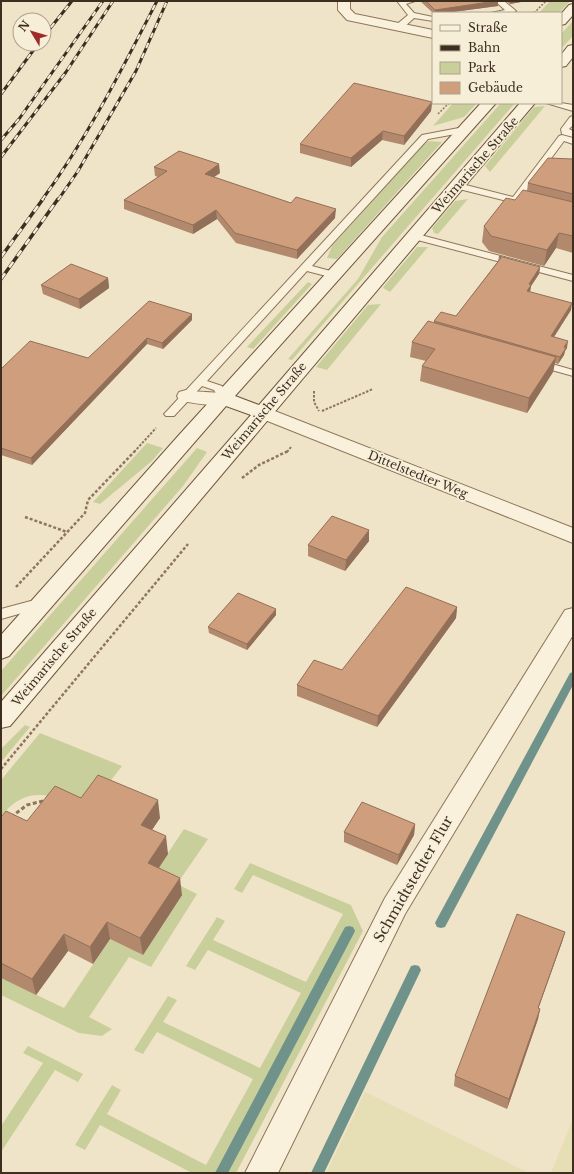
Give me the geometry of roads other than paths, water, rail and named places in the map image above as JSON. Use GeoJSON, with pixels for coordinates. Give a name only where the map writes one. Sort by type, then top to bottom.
{"type":"FeatureCollection","features":[{"type":"Feature","properties":{"kind":"main road"},"geometry":{"type":"LineString","coordinates":[[344,1],[344,10],[351,16],[432,34]]}},
{"type":"Feature","properties":{"kind":"main road"},"geometry":{"type":"LineString","coordinates":[[562,19],[573,8]]}},
{"type":"Feature","properties":{"kind":"main road"},"geometry":{"type":"LineString","coordinates":[[562,61],[573,49]]}},
{"type":"Feature","properties":{"kind":"main road"},"geometry":{"type":"LineString","coordinates":[[1,650],[186,439],[224,399],[487,104]]}},
{"type":"Feature","properties":{"kind":"main road","name":"Weimarische Straße"},"geometry":{"type":"LineString","coordinates":[[1,719],[262,412],[527,104]]}},
{"type":"Feature","properties":{"kind":"main road","name":"Dittelstedter Weg"},"geometry":{"type":"LineString","coordinates":[[186,396],[202,399],[224,399],[262,412],[308,429],[573,536]]}},
{"type":"Feature","properties":{"kind":"main road","name":"Schmidtstedter Flur"},"geometry":{"type":"LineString","coordinates":[[261,1173],[395,906],[573,616]]}},
{"type":"Feature","properties":{"kind":"lane"},"geometry":{"type":"LineString","coordinates":[[411,1],[400,2],[412,15],[432,19]]}},
{"type":"Feature","properties":{"kind":"lane"},"geometry":{"type":"LineString","coordinates":[[500,1],[512,11],[504,12]]}},
{"type":"Feature","properties":{"kind":"lane"},"geometry":{"type":"LineString","coordinates":[[399,27],[412,15]]}},
{"type":"Feature","properties":{"kind":"lane"},"geometry":{"type":"LineString","coordinates":[[555,104],[573,108]]}},
{"type":"Feature","properties":{"kind":"lane"},"geometry":{"type":"LineString","coordinates":[[573,119],[565,129],[565,132],[573,134]]}},
{"type":"Feature","properties":{"kind":"lane"},"geometry":{"type":"LineString","coordinates":[[170,414],[425,137],[464,130]]}},
{"type":"Feature","properties":{"kind":"lane"},"geometry":{"type":"LineString","coordinates":[[515,200],[562,138],[573,141]]}},
{"type":"Feature","properties":{"kind":"lane"},"geometry":{"type":"LineString","coordinates":[[458,186],[529,204]]}},
{"type":"Feature","properties":{"kind":"lane"},"geometry":{"type":"LineString","coordinates":[[413,236],[573,278]]}},
{"type":"Feature","properties":{"kind":"lane"},"geometry":{"type":"LineString","coordinates":[[306,267],[334,275]]}},
{"type":"Feature","properties":{"kind":"lane"},"geometry":{"type":"LineString","coordinates":[[528,360],[573,373]]}},
{"type":"Feature","properties":{"kind":"lane"},"geometry":{"type":"LineString","coordinates":[[199,382],[218,388],[224,399]]}},
{"type":"Feature","properties":{"kind":"lane"},"geometry":{"type":"LineString","coordinates":[[1,614],[44,602]]}},
{"type":"Feature","properties":{"kind":"waterway"},"geometry":{"type":"LineString","coordinates":[[441,923],[573,676]]}},
{"type":"Feature","properties":{"kind":"waterway"},"geometry":{"type":"LineString","coordinates":[[221,1173],[349,931]]}},
{"type":"Feature","properties":{"kind":"waterway"},"geometry":{"type":"LineString","coordinates":[[317,1173],[415,970]]}},
{"type":"Feature","properties":{"kind":"railway"},"geometry":{"type":"LineString","coordinates":[[52,26],[72,1]]}},
{"type":"Feature","properties":{"kind":"railway"},"geometry":{"type":"LineString","coordinates":[[1,140],[19,119],[103,1]]}},
{"type":"Feature","properties":{"kind":"railway"},"geometry":{"type":"LineString","coordinates":[[1,157],[66,72],[113,1]]}},
{"type":"Feature","properties":{"kind":"railway"},"geometry":{"type":"LineString","coordinates":[[42,200],[59,176],[89,127],[157,1]]}},
{"type":"Feature","properties":{"kind":"railway"},"geometry":{"type":"LineString","coordinates":[[58,200],[78,171],[136,71],[167,1]]}},
{"type":"Feature","properties":{"kind":"railway"},"geometry":{"type":"LineString","coordinates":[[1,94],[32,52]]}},
{"type":"Feature","properties":{"kind":"railway"},"geometry":{"type":"LineString","coordinates":[[1,257],[43,199]]}},
{"type":"Feature","properties":{"kind":"railway"},"geometry":{"type":"LineString","coordinates":[[1,279],[58,199]]}}]}
